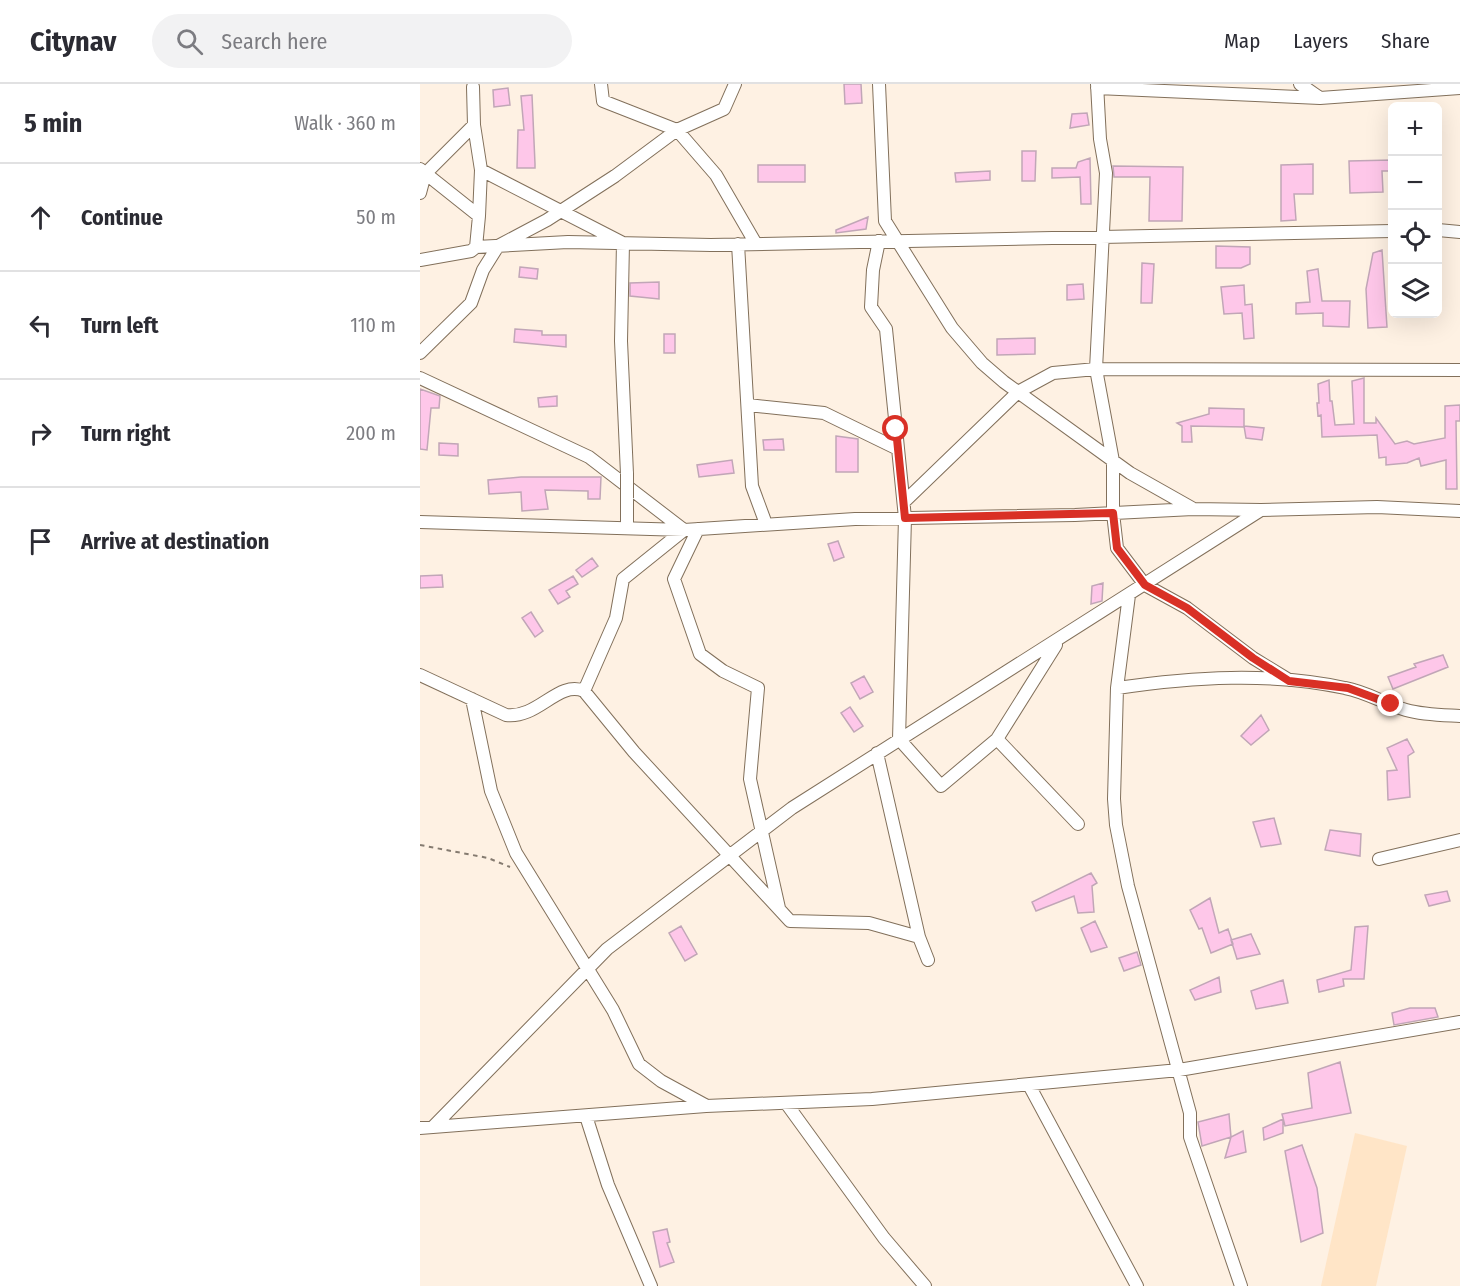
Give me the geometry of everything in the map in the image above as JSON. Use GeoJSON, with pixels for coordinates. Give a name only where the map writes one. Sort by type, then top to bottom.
{"type":"FeatureCollection","features":[{"type":"Feature","properties":{"kind":"street"},"geometry":{"type":"LineString","coordinates":[[602,84],[603,101],[677,130],[716,175],[756,244]]}},
{"type":"Feature","properties":{"kind":"street"},"geometry":{"type":"LineString","coordinates":[[420,353],[471,303],[483,270],[498,246],[559,212],[615,176],[677,130],[724,109],[735,84]]}},
{"type":"Feature","properties":{"kind":"street"},"geometry":{"type":"LineString","coordinates":[[879,84],[885,221],[965,345],[982,363],[1018,392],[1113,461],[1193,509]]}},
{"type":"Feature","properties":{"kind":"street"},"geometry":{"type":"LineString","coordinates":[[1300,84],[1320,98]]}},
{"type":"Feature","properties":{"kind":"street"},"geometry":{"type":"LineString","coordinates":[[1289,681],[1253,658],[1187,608],[1145,585],[1117,548],[1113,513],[1113,461],[1096,369],[1101,236],[1106,174],[1100,140],[1097,86],[1320,98],[1460,88]]}},
{"type":"Feature","properties":{"kind":"street"},"geometry":{"type":"LineString","coordinates":[[473,87],[474,125],[481,170],[476,247]]}},
{"type":"Feature","properties":{"kind":"street"},"geometry":{"type":"LineString","coordinates":[[420,193],[423,172],[474,125]]}},
{"type":"Feature","properties":{"kind":"street"},"geometry":{"type":"LineString","coordinates":[[481,170],[623,243]]}},
{"type":"Feature","properties":{"kind":"street"},"geometry":{"type":"LineString","coordinates":[[423,172],[479,216]]}},
{"type":"Feature","properties":{"kind":"street"},"geometry":{"type":"LineString","coordinates":[[1442,230],[1460,232]]}},
{"type":"Feature","properties":{"kind":"street"},"geometry":{"type":"LineString","coordinates":[[420,260],[471,251],[476,247],[568,242],[756,244],[1388,231]]}},
{"type":"Feature","properties":{"kind":"street"},"geometry":{"type":"LineString","coordinates":[[879,241],[873,270],[871,308],[886,329],[905,518],[899,739],[940,786],[997,739],[1058,642]]}},
{"type":"Feature","properties":{"kind":"street"},"geometry":{"type":"LineString","coordinates":[[623,243],[621,341],[627,528]]}},
{"type":"Feature","properties":{"kind":"street"},"geometry":{"type":"LineString","coordinates":[[738,244],[753,486],[766,524]]}},
{"type":"Feature","properties":{"kind":"street"},"geometry":{"type":"LineString","coordinates":[[904,502],[1018,392],[1053,372],[1096,369],[1460,370]]}},
{"type":"Feature","properties":{"kind":"street"},"geometry":{"type":"LineString","coordinates":[[420,378],[589,457],[684,530]]}},
{"type":"Feature","properties":{"kind":"street"},"geometry":{"type":"LineString","coordinates":[[748,405],[824,413],[898,449]]}},
{"type":"Feature","properties":{"kind":"street"},"geometry":{"type":"LineString","coordinates":[[420,522],[684,530],[905,518],[1193,509],[1377,507],[1460,511]]}},
{"type":"Feature","properties":{"kind":"street"},"geometry":{"type":"LineString","coordinates":[[433,1127],[607,949],[762,831],[877,753],[1058,642],[1261,510]]}},
{"type":"Feature","properties":{"kind":"street"},"geometry":{"type":"LineString","coordinates":[[698,529],[674,579],[700,654],[723,671],[758,688],[750,779],[780,909]]}},
{"type":"Feature","properties":{"kind":"street"},"geometry":{"type":"LineString","coordinates":[[584,691],[615,618],[623,579],[684,530]]}},
{"type":"Feature","properties":{"kind":"street"},"geometry":{"type":"LineString","coordinates":[[1129,596],[1117,688],[1114,799],[1116,825],[1128,886],[1190,1113],[1190,1137],[1241,1286]]}},
{"type":"Feature","properties":{"kind":"street"},"geometry":{"type":"LineString","coordinates":[[420,675],[506,715],[518,717],[531,712],[566,689],[575,687],[584,691],[634,752],[790,921],[869,923],[919,937]]}},
{"type":"Feature","properties":{"kind":"street"},"geometry":{"type":"LineString","coordinates":[[1117,688],[1181,678],[1225,677],[1289,681],[1348,688],[1426,715],[1460,716]]}},
{"type":"Feature","properties":{"kind":"street"},"geometry":{"type":"LineString","coordinates":[[472,699],[491,791],[508,837],[589,968],[613,1010],[639,1064],[661,1081],[706,1106]]}},
{"type":"Feature","properties":{"kind":"street"},"geometry":{"type":"LineString","coordinates":[[997,739],[1078,824]]}},
{"type":"Feature","properties":{"kind":"street"},"geometry":{"type":"LineString","coordinates":[[877,753],[919,937],[928,960]]}},
{"type":"Feature","properties":{"kind":"street"},"geometry":{"type":"LineString","coordinates":[[1379,859],[1460,840]]}},
{"type":"Feature","properties":{"kind":"street"},"geometry":{"type":"LineString","coordinates":[[420,1128],[706,1106],[786,1103],[1029,1085],[1179,1070],[1460,1022]]}},
{"type":"Feature","properties":{"kind":"street"},"geometry":{"type":"LineString","coordinates":[[1029,1085],[1137,1286]]}},
{"type":"Feature","properties":{"kind":"street"},"geometry":{"type":"LineString","coordinates":[[786,1103],[884,1238],[925,1286]]}},
{"type":"Feature","properties":{"kind":"street"},"geometry":{"type":"LineString","coordinates":[[586,1116],[608,1185],[651,1286]]}},
{"type":"Feature","properties":{"kind":"path"},"geometry":{"type":"LineString","coordinates":[[420,846],[488,858],[513,868]]}},
{"type":"Feature","properties":{"kind":"shaded area"},"geometry":{"type":"Polygon","coordinates":[[[1355,1133],[1407,1146],[1376,1286],[1321,1286],[1355,1133]]]}},
{"type":"Feature","properties":{"kind":"building"},"geometry":{"type":"Polygon","coordinates":[[[844,84],[861,84],[862,103],[845,104],[844,84]]]}},
{"type":"Feature","properties":{"kind":"building"},"geometry":{"type":"Polygon","coordinates":[[[508,88],[510,105],[494,107],[493,90],[508,88]]]}},
{"type":"Feature","properties":{"kind":"building"},"geometry":{"type":"Polygon","coordinates":[[[532,95],[535,168],[517,168],[518,130],[524,130],[521,96],[532,95]]]}},
{"type":"Feature","properties":{"kind":"building"},"geometry":{"type":"Polygon","coordinates":[[[1087,113],[1089,125],[1070,128],[1072,114],[1087,113]]]}},
{"type":"Feature","properties":{"kind":"building"},"geometry":{"type":"Polygon","coordinates":[[[1022,151],[1036,151],[1035,181],[1022,181],[1022,151]]]}},
{"type":"Feature","properties":{"kind":"building"},"geometry":{"type":"Polygon","coordinates":[[[1090,158],[1091,204],[1081,204],[1080,177],[1052,178],[1052,168],[1076,168],[1078,162],[1090,158]]]}},
{"type":"Feature","properties":{"kind":"building"},"geometry":{"type":"Polygon","coordinates":[[[1388,160],[1388,171],[1382,171],[1383,192],[1350,193],[1349,161],[1388,160]]]}},
{"type":"Feature","properties":{"kind":"building"},"geometry":{"type":"Polygon","coordinates":[[[1313,164],[1313,194],[1294,194],[1296,220],[1281,221],[1281,165],[1313,164]]]}},
{"type":"Feature","properties":{"kind":"building"},"geometry":{"type":"Polygon","coordinates":[[[758,165],[805,165],[805,182],[758,182],[758,165]]]}},
{"type":"Feature","properties":{"kind":"building"},"geometry":{"type":"Polygon","coordinates":[[[1113,166],[1183,167],[1182,221],[1149,221],[1150,177],[1114,177],[1113,166]]]}},
{"type":"Feature","properties":{"kind":"building"},"geometry":{"type":"Polygon","coordinates":[[[990,171],[990,180],[956,182],[955,173],[990,171]]]}},
{"type":"Feature","properties":{"kind":"building"},"geometry":{"type":"Polygon","coordinates":[[[868,217],[866,229],[836,233],[836,230],[868,217]]]}},
{"type":"Feature","properties":{"kind":"building"},"geometry":{"type":"Polygon","coordinates":[[[1216,246],[1250,247],[1250,264],[1241,268],[1216,268],[1216,246]]]}},
{"type":"Feature","properties":{"kind":"building"},"geometry":{"type":"Polygon","coordinates":[[[1382,250],[1387,327],[1368,328],[1366,289],[1373,253],[1382,250]]]}},
{"type":"Feature","properties":{"kind":"building"},"geometry":{"type":"Polygon","coordinates":[[[1142,263],[1154,264],[1152,303],[1141,303],[1142,263]]]}},
{"type":"Feature","properties":{"kind":"building"},"geometry":{"type":"Polygon","coordinates":[[[520,267],[538,269],[537,279],[519,277],[520,267]]]}},
{"type":"Feature","properties":{"kind":"building"},"geometry":{"type":"Polygon","coordinates":[[[1318,269],[1322,301],[1350,301],[1349,327],[1323,326],[1323,313],[1296,314],[1296,303],[1310,302],[1307,271],[1318,269]]]}},
{"type":"Feature","properties":{"kind":"building"},"geometry":{"type":"Polygon","coordinates":[[[659,282],[659,299],[630,296],[630,283],[659,282]]]}},
{"type":"Feature","properties":{"kind":"building"},"geometry":{"type":"Polygon","coordinates":[[[1083,284],[1084,299],[1067,300],[1067,285],[1083,284]]]}},
{"type":"Feature","properties":{"kind":"building"},"geometry":{"type":"Polygon","coordinates":[[[1244,285],[1245,305],[1252,304],[1254,338],[1244,339],[1242,313],[1224,314],[1221,287],[1244,285]]]}},
{"type":"Feature","properties":{"kind":"building"},"geometry":{"type":"Polygon","coordinates":[[[515,329],[542,331],[542,335],[566,335],[566,347],[514,342],[515,329]]]}},
{"type":"Feature","properties":{"kind":"building"},"geometry":{"type":"Polygon","coordinates":[[[664,334],[675,334],[675,353],[664,353],[664,334]]]}},
{"type":"Feature","properties":{"kind":"building"},"geometry":{"type":"Polygon","coordinates":[[[1035,338],[1035,354],[997,355],[997,339],[1035,338]]]}},
{"type":"Feature","properties":{"kind":"building"},"geometry":{"type":"Polygon","coordinates":[[[1364,378],[1364,423],[1376,423],[1376,418],[1395,444],[1407,441],[1414,444],[1445,438],[1445,406],[1460,405],[1460,421],[1456,421],[1457,489],[1446,489],[1446,460],[1421,466],[1419,458],[1407,463],[1386,465],[1386,457],[1379,458],[1377,435],[1322,437],[1321,415],[1318,416],[1317,403],[1319,403],[1318,384],[1329,380],[1335,425],[1354,424],[1352,381],[1364,378]]]}},
{"type":"Feature","properties":{"kind":"building"},"geometry":{"type":"Polygon","coordinates":[[[420,389],[440,396],[439,408],[431,408],[427,450],[420,449],[420,389]]]}},
{"type":"Feature","properties":{"kind":"building"},"geometry":{"type":"Polygon","coordinates":[[[557,396],[557,406],[539,407],[538,398],[557,396]]]}},
{"type":"Feature","properties":{"kind":"building"},"geometry":{"type":"Polygon","coordinates":[[[1209,408],[1244,409],[1244,427],[1191,426],[1192,442],[1182,442],[1182,426],[1177,423],[1209,414],[1209,408]]]}},
{"type":"Feature","properties":{"kind":"building"},"geometry":{"type":"Polygon","coordinates":[[[1244,426],[1264,428],[1262,440],[1246,438],[1244,426]]]}},
{"type":"Feature","properties":{"kind":"building"},"geometry":{"type":"Polygon","coordinates":[[[836,436],[858,439],[858,472],[836,472],[836,436]]]}},
{"type":"Feature","properties":{"kind":"building"},"geometry":{"type":"Polygon","coordinates":[[[783,439],[784,450],[764,450],[763,440],[783,439]]]}},
{"type":"Feature","properties":{"kind":"building"},"geometry":{"type":"Polygon","coordinates":[[[439,443],[458,444],[458,456],[439,455],[439,443]]]}},
{"type":"Feature","properties":{"kind":"building"},"geometry":{"type":"Polygon","coordinates":[[[732,460],[734,473],[699,477],[697,465],[732,460]]]}},
{"type":"Feature","properties":{"kind":"building"},"geometry":{"type":"Polygon","coordinates":[[[521,477],[601,477],[600,499],[588,499],[588,491],[545,490],[548,509],[522,511],[521,492],[489,494],[488,480],[521,477]]]}},
{"type":"Feature","properties":{"kind":"building"},"geometry":{"type":"Polygon","coordinates":[[[838,541],[844,557],[834,561],[828,544],[838,541]]]}},
{"type":"Feature","properties":{"kind":"building"},"geometry":{"type":"Polygon","coordinates":[[[592,558],[598,566],[582,577],[576,570],[592,558]]]}},
{"type":"Feature","properties":{"kind":"building"},"geometry":{"type":"Polygon","coordinates":[[[442,575],[443,587],[420,588],[420,576],[442,575]]]}},
{"type":"Feature","properties":{"kind":"building"},"geometry":{"type":"Polygon","coordinates":[[[573,576],[578,584],[566,591],[570,597],[558,604],[549,590],[573,576]]]}},
{"type":"Feature","properties":{"kind":"building"},"geometry":{"type":"Polygon","coordinates":[[[1103,583],[1102,601],[1091,604],[1092,586],[1103,583]]]}},
{"type":"Feature","properties":{"kind":"building"},"geometry":{"type":"Polygon","coordinates":[[[531,612],[543,631],[535,637],[522,618],[531,612]]]}},
{"type":"Feature","properties":{"kind":"building"},"geometry":{"type":"Polygon","coordinates":[[[1443,655],[1448,667],[1393,689],[1388,677],[1416,667],[1414,664],[1443,655]]]}},
{"type":"Feature","properties":{"kind":"building"},"geometry":{"type":"Polygon","coordinates":[[[864,676],[873,692],[860,699],[851,683],[864,676]]]}},
{"type":"Feature","properties":{"kind":"building"},"geometry":{"type":"Polygon","coordinates":[[[850,707],[863,726],[854,732],[841,713],[850,707]]]}},
{"type":"Feature","properties":{"kind":"building"},"geometry":{"type":"Polygon","coordinates":[[[1261,715],[1269,730],[1251,745],[1241,736],[1261,715]]]}},
{"type":"Feature","properties":{"kind":"building"},"geometry":{"type":"Polygon","coordinates":[[[1407,739],[1414,752],[1408,756],[1410,797],[1388,800],[1387,771],[1397,770],[1387,748],[1407,739]]]}},
{"type":"Feature","properties":{"kind":"building"},"geometry":{"type":"Polygon","coordinates":[[[1274,818],[1281,844],[1261,847],[1253,822],[1274,818]]]}},
{"type":"Feature","properties":{"kind":"building"},"geometry":{"type":"Polygon","coordinates":[[[1330,830],[1361,834],[1360,856],[1325,850],[1330,830]]]}},
{"type":"Feature","properties":{"kind":"building"},"geometry":{"type":"Polygon","coordinates":[[[1091,873],[1097,883],[1092,886],[1094,912],[1078,913],[1074,896],[1036,911],[1032,902],[1091,873]]]}},
{"type":"Feature","properties":{"kind":"building"},"geometry":{"type":"Polygon","coordinates":[[[1447,891],[1450,901],[1429,906],[1425,895],[1447,891]]]}},
{"type":"Feature","properties":{"kind":"building"},"geometry":{"type":"Polygon","coordinates":[[[1210,898],[1219,933],[1228,929],[1233,944],[1211,953],[1202,928],[1199,929],[1190,910],[1210,898]]]}},
{"type":"Feature","properties":{"kind":"building"},"geometry":{"type":"Polygon","coordinates":[[[1095,921],[1107,947],[1091,952],[1081,928],[1095,921]]]}},
{"type":"Feature","properties":{"kind":"building"},"geometry":{"type":"Polygon","coordinates":[[[681,926],[697,954],[685,961],[669,933],[681,926]]]}},
{"type":"Feature","properties":{"kind":"building"},"geometry":{"type":"Polygon","coordinates":[[[1368,926],[1364,979],[1343,979],[1344,986],[1319,992],[1317,980],[1351,970],[1355,927],[1368,926]]]}},
{"type":"Feature","properties":{"kind":"building"},"geometry":{"type":"Polygon","coordinates":[[[1251,934],[1260,954],[1237,959],[1231,940],[1251,934]]]}},
{"type":"Feature","properties":{"kind":"building"},"geometry":{"type":"Polygon","coordinates":[[[1137,952],[1141,965],[1124,971],[1119,958],[1137,952]]]}},
{"type":"Feature","properties":{"kind":"building"},"geometry":{"type":"Polygon","coordinates":[[[1219,977],[1221,992],[1195,1000],[1190,990],[1219,977]]]}},
{"type":"Feature","properties":{"kind":"building"},"geometry":{"type":"Polygon","coordinates":[[[1283,980],[1288,1003],[1256,1009],[1251,991],[1283,980]]]}},
{"type":"Feature","properties":{"kind":"building"},"geometry":{"type":"Polygon","coordinates":[[[1410,1008],[1435,1008],[1438,1017],[1394,1025],[1392,1013],[1410,1008]]]}},
{"type":"Feature","properties":{"kind":"building"},"geometry":{"type":"Polygon","coordinates":[[[1340,1062],[1351,1113],[1285,1126],[1282,1114],[1312,1108],[1308,1073],[1340,1062]]]}},
{"type":"Feature","properties":{"kind":"building"},"geometry":{"type":"Polygon","coordinates":[[[1229,1114],[1231,1137],[1202,1146],[1198,1122],[1229,1114]]]}},
{"type":"Feature","properties":{"kind":"building"},"geometry":{"type":"Polygon","coordinates":[[[1283,1119],[1283,1133],[1264,1140],[1263,1128],[1283,1119]]]}},
{"type":"Feature","properties":{"kind":"building"},"geometry":{"type":"Polygon","coordinates":[[[1243,1131],[1246,1152],[1225,1158],[1231,1137],[1243,1131]]]}},
{"type":"Feature","properties":{"kind":"building"},"geometry":{"type":"Polygon","coordinates":[[[1302,1145],[1317,1188],[1323,1233],[1301,1242],[1285,1151],[1302,1145]]]}},
{"type":"Feature","properties":{"kind":"building"},"geometry":{"type":"Polygon","coordinates":[[[667,1229],[670,1242],[667,1243],[674,1262],[660,1267],[653,1232],[667,1229]]]}},
{"type":"Feature","properties":{"kind":"route"},"geometry":{"type":"LineString","coordinates":[[896,429],[905,518],[1113,513],[1117,548],[1145,585],[1187,608],[1253,658],[1289,681],[1348,688],[1391,704]]}}]}
